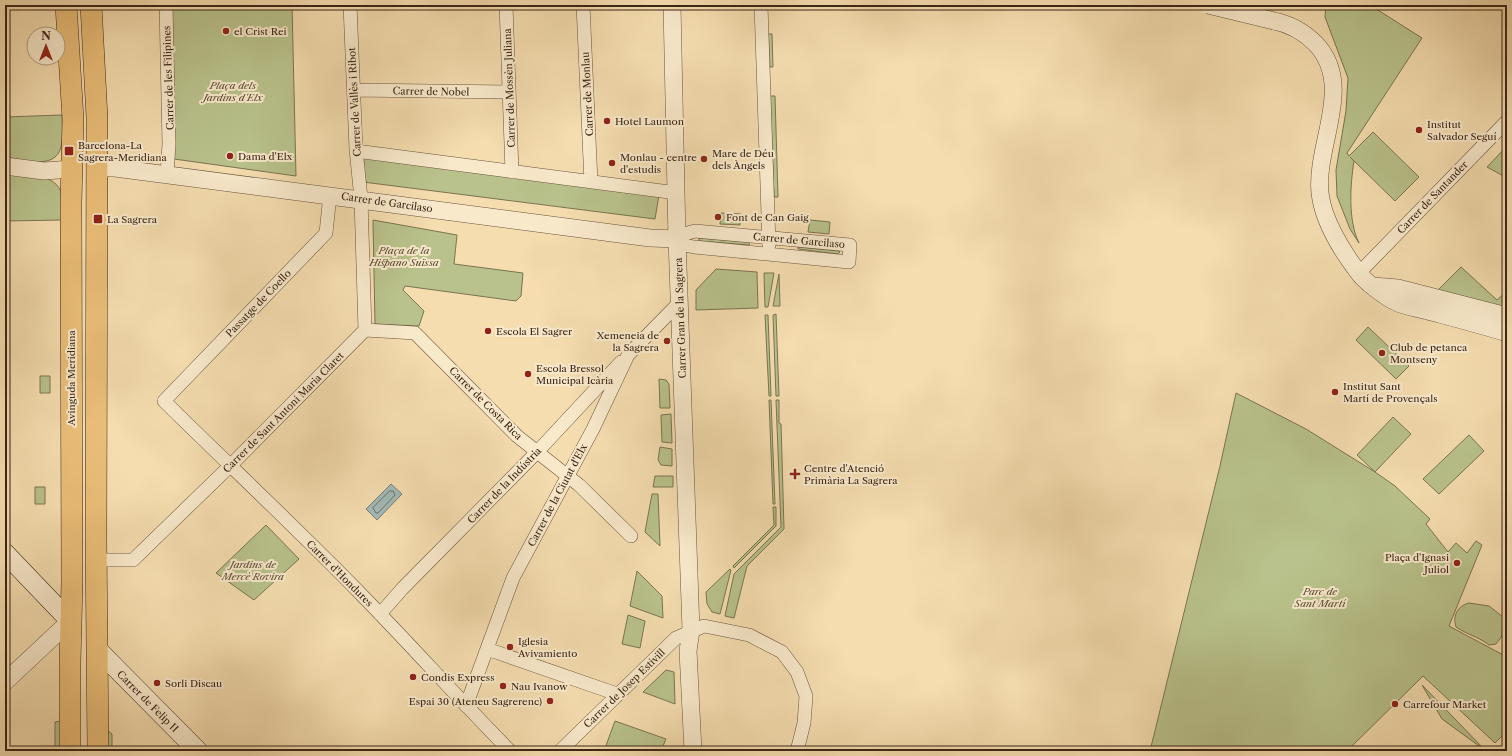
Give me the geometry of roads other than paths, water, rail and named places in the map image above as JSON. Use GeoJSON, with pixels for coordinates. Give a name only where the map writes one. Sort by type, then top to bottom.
{"type":"FeatureCollection","features":[{"type":"Feature","properties":{"kind":"main road","name":"Avinguda Meridiana"},"geometry":{"type":"LineString","coordinates":[[66,5],[73,112],[72,583],[70,621],[70,751]]}},
{"type":"Feature","properties":{"kind":"main road"},"geometry":{"type":"LineString","coordinates":[[91,5],[96,64],[96,560],[98,751]]}},
{"type":"Feature","properties":{"kind":"main road"},"geometry":{"type":"LineString","coordinates":[[72,169],[96,168]]}},
{"type":"Feature","properties":{"kind":"main road"},"geometry":{"type":"LineString","coordinates":[[5,553],[98,650]]}},
{"type":"Feature","properties":{"kind":"main road","name":"Carrer de Felip II"},"geometry":{"type":"LineString","coordinates":[[98,650],[198,751]]}},
{"type":"Feature","properties":{"kind":"street","name":"Carrer de les Filipines"},"geometry":{"type":"LineString","coordinates":[[166,5],[170,144],[167,174]]}},
{"type":"Feature","properties":{"kind":"street","name":"Carrer de Vallès i Ribot"},"geometry":{"type":"LineString","coordinates":[[350,5],[356,151],[361,199]]}},
{"type":"Feature","properties":{"kind":"street","name":"Carrer de Mossèn Juliana"},"geometry":{"type":"LineString","coordinates":[[506,5],[512,172]]}},
{"type":"Feature","properties":{"kind":"street","name":"Carrer de Monlau"},"geometry":{"type":"LineString","coordinates":[[583,5],[590,182]]}},
{"type":"Feature","properties":{"kind":"street","name":"Carrer Gran de la Sagrera"},"geometry":{"type":"LineString","coordinates":[[672,5],[677,239],[691,630],[688,651],[693,751]]}},
{"type":"Feature","properties":{"kind":"street"},"geometry":{"type":"LineString","coordinates":[[761,5],[769,253]]}},
{"type":"Feature","properties":{"kind":"street"},"geometry":{"type":"LineString","coordinates":[[1208,5],[1274,21],[1291,27],[1304,34],[1320,49],[1327,60],[1332,75],[1333,98],[1320,177],[1320,193],[1332,228],[1358,274],[1396,302],[1507,332]]}},
{"type":"Feature","properties":{"kind":"street","name":"Carrer de Nobel"},"geometry":{"type":"LineString","coordinates":[[354,90],[509,92]]}},
{"type":"Feature","properties":{"kind":"street","name":"Carrer de Santander"},"geometry":{"type":"LineString","coordinates":[[1358,274],[1507,121]]}},
{"type":"Feature","properties":{"kind":"street"},"geometry":{"type":"LineString","coordinates":[[356,151],[677,193]]}},
{"type":"Feature","properties":{"kind":"street"},"geometry":{"type":"LineString","coordinates":[[5,166],[44,171],[72,169]]}},
{"type":"Feature","properties":{"kind":"street","name":"Carrer de Garcilaso"},"geometry":{"type":"LineString","coordinates":[[96,168],[115,168],[167,174],[650,238],[677,239],[684,234],[695,231],[850,245],[849,262],[769,253],[694,247],[684,245],[677,239]]}},
{"type":"Feature","properties":{"kind":"street","name":"Passatge de Coello"},"geometry":{"type":"LineString","coordinates":[[164,401],[326,233],[330,195]]}},
{"type":"Feature","properties":{"kind":"street"},"geometry":{"type":"LineString","coordinates":[[361,199],[365,330]]}},
{"type":"Feature","properties":{"kind":"street"},"geometry":{"type":"LineString","coordinates":[[1373,286],[1398,288],[1507,316]]}},
{"type":"Feature","properties":{"kind":"street","name":"Carrer de la Ciutat d'Elx"},"geometry":{"type":"LineString","coordinates":[[466,706],[513,578],[593,429],[628,355],[679,304]]}},
{"type":"Feature","properties":{"kind":"street","name":"Carrer de Sant Antoni Maria Claret"},"geometry":{"type":"LineString","coordinates":[[96,560],[133,560],[230,466],[365,330]]}},
{"type":"Feature","properties":{"kind":"street","name":"Carrer de Costa Rica"},"geometry":{"type":"LineString","coordinates":[[365,330],[415,334],[517,436],[567,475],[631,536]]}},
{"type":"Feature","properties":{"kind":"street","name":"Carrer de la Indústria"},"geometry":{"type":"LineString","coordinates":[[380,614],[402,589],[538,451],[628,355]]}},
{"type":"Feature","properties":{"kind":"street","name":"Carrer d'Hondures"},"geometry":{"type":"LineString","coordinates":[[164,401],[269,502],[380,614],[510,751]]}},
{"type":"Feature","properties":{"kind":"street"},"geometry":{"type":"LineString","coordinates":[[5,682],[70,621]]}},
{"type":"Feature","properties":{"kind":"street"},"geometry":{"type":"LineString","coordinates":[[691,630],[704,626],[742,633],[782,652],[797,672],[806,696],[804,723],[797,751]]}},
{"type":"Feature","properties":{"kind":"street","name":"Carrer Gran de la Sagrera"},"geometry":{"type":"LineString","coordinates":[[691,630],[698,651],[703,751]]}},
{"type":"Feature","properties":{"kind":"street","name":"Carrer de Josep Estivill"},"geometry":{"type":"LineString","coordinates":[[560,751],[676,638],[691,630]]}},
{"type":"Feature","properties":{"kind":"street"},"geometry":{"type":"LineString","coordinates":[[488,649],[617,694]]}},
{"type":"Feature","properties":{"kind":"water"},"geometry":{"type":"Polygon","coordinates":[[[391,484],[402,494],[377,520],[366,509],[391,484]]]}},
{"type":"Feature","properties":{"kind":"place","name":"el Crist Rei"},"geometry":{"type":"Point","coordinates":[226,31]}},
{"type":"Feature","properties":{"kind":"place","name":"Hotel Laumon"},"geometry":{"type":"Point","coordinates":[607,121]}},
{"type":"Feature","properties":{"kind":"place","name":"Institut Salvador Seguí"},"geometry":{"type":"Point","coordinates":[1419,130]}},
{"type":"Feature","properties":{"kind":"place","name":"Barcelona-La Sagrera-Meridiana"},"geometry":{"type":"Point","coordinates":[69,151]}},
{"type":"Feature","properties":{"kind":"place","name":"Dama d'Elx"},"geometry":{"type":"Point","coordinates":[230,156]}},
{"type":"Feature","properties":{"kind":"place","name":"Mare de Déu dels Àngels"},"geometry":{"type":"Point","coordinates":[704,159]}},
{"type":"Feature","properties":{"kind":"place","name":"Monlau - centre d'estudis"},"geometry":{"type":"Point","coordinates":[612,163]}},
{"type":"Feature","properties":{"kind":"place","name":"Font de Can Gaig"},"geometry":{"type":"Point","coordinates":[718,217]}},
{"type":"Feature","properties":{"kind":"place","name":"La Sagrera"},"geometry":{"type":"Point","coordinates":[98,219]}},
{"type":"Feature","properties":{"kind":"place","name":"Escola El Sagrer"},"geometry":{"type":"Point","coordinates":[488,331]}},
{"type":"Feature","properties":{"kind":"place","name":"Xemeneia de la Sagrera"},"geometry":{"type":"Point","coordinates":[667,341]}},
{"type":"Feature","properties":{"kind":"place","name":"Club de petanca Montseny"},"geometry":{"type":"Point","coordinates":[1382,353]}},
{"type":"Feature","properties":{"kind":"place","name":"Escola Bressol Municipal Icària"},"geometry":{"type":"Point","coordinates":[528,374]}},
{"type":"Feature","properties":{"kind":"place","name":"Institut Sant Martí de Provençals"},"geometry":{"type":"Point","coordinates":[1335,392]}},
{"type":"Feature","properties":{"kind":"place","name":"Centre d'Atenció Primària La Sagrera"},"geometry":{"type":"Point","coordinates":[795,474]}},
{"type":"Feature","properties":{"kind":"place","name":"Plaça d'Ignasi Juliol"},"geometry":{"type":"Point","coordinates":[1457,563]}},
{"type":"Feature","properties":{"kind":"place","name":"Iglesia Avivamiento"},"geometry":{"type":"Point","coordinates":[510,647]}},
{"type":"Feature","properties":{"kind":"place","name":"Condis Express"},"geometry":{"type":"Point","coordinates":[413,677]}},
{"type":"Feature","properties":{"kind":"place","name":"Sorli Discau"},"geometry":{"type":"Point","coordinates":[157,683]}},
{"type":"Feature","properties":{"kind":"place","name":"Nau Ivanow"},"geometry":{"type":"Point","coordinates":[503,686]}},
{"type":"Feature","properties":{"kind":"place","name":"Espai 30 (Ateneu Sagrerenc)"},"geometry":{"type":"Point","coordinates":[550,701]}},
{"type":"Feature","properties":{"kind":"place","name":"Carrefour Market"},"geometry":{"type":"Point","coordinates":[1395,704]}},
{"type":"Feature","properties":{"kind":"park label","name":"Plaça dels Jardins d'Elx"},"geometry":{"type":"Point","coordinates":[233,90]}},
{"type":"Feature","properties":{"kind":"park label","name":"Plaça de la Hispano Suïssa"},"geometry":{"type":"Point","coordinates":[404,256]}},
{"type":"Feature","properties":{"kind":"park label","name":"Jardins de Mercè Rovira"},"geometry":{"type":"Point","coordinates":[253,570]}},
{"type":"Feature","properties":{"kind":"park label","name":"Parc de Sant Martí"},"geometry":{"type":"Point","coordinates":[1320,596]}}]}
